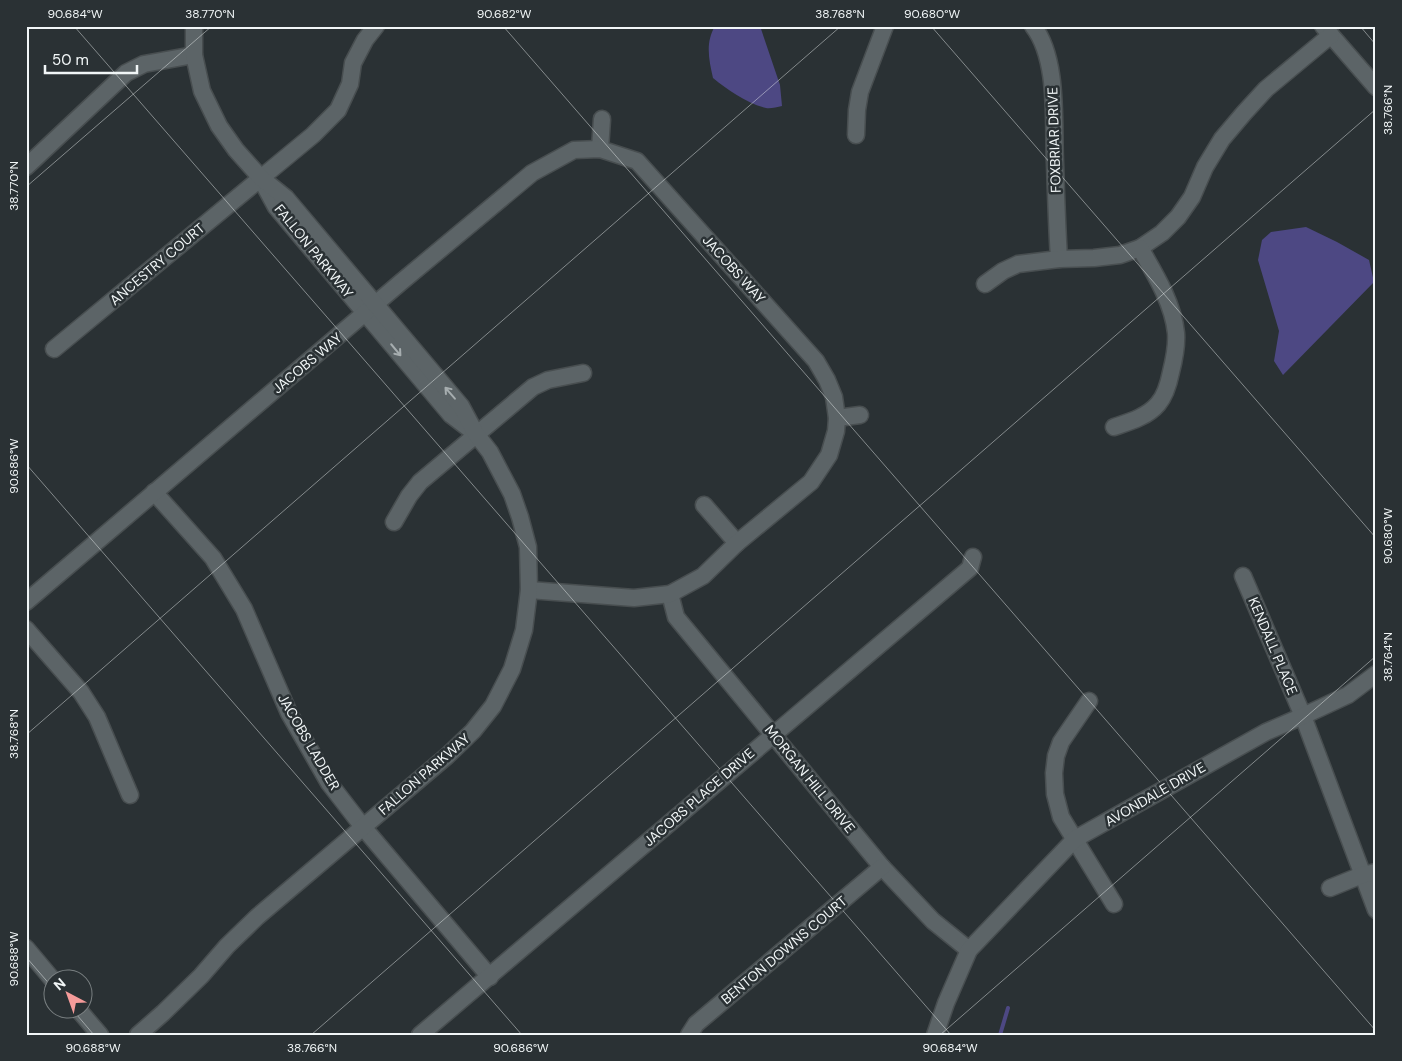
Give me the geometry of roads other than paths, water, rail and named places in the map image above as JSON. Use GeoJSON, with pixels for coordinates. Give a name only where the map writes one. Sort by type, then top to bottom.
{"type":"FeatureCollection","features":[{"type":"Feature","properties":{"kind":"street","name":"FALLON PARKWAY"},"geometry":{"type":"LineString","coordinates":[[138,1035],[195,982],[227,946],[257,917],[447,756],[473,731],[492,706],[512,669],[524,630],[529,590],[528,548],[520,517],[512,494],[490,452],[476,434],[451,415],[370,309],[276,207],[261,178],[218,126],[202,91],[194,55],[194,26]]}},
{"type":"Feature","properties":{"kind":"street","name":"ANCESTRY COURT"},"geometry":{"type":"LineString","coordinates":[[54,350],[313,135],[338,110],[350,84],[353,63],[365,40],[376,26]]}},
{"type":"Feature","properties":{"kind":"street"},"geometry":{"type":"LineString","coordinates":[[856,134],[860,92],[885,26]]}},
{"type":"Feature","properties":{"kind":"street","name":"FOXBRIAR DRIVE"},"geometry":{"type":"LineString","coordinates":[[1038,28],[1046,53],[1052,83],[1059,259]]}},
{"type":"Feature","properties":{"kind":"street"},"geometry":{"type":"LineString","coordinates":[[985,284],[1003,271],[1018,264],[1120,255],[1140,248],[1162,233],[1178,217],[1192,197],[1205,167],[1222,139],[1266,89],[1327,31],[1376,87]]}},
{"type":"Feature","properties":{"kind":"street"},"geometry":{"type":"LineString","coordinates":[[26,167],[126,73],[144,64],[167,58],[194,55]]}},
{"type":"Feature","properties":{"kind":"street"},"geometry":{"type":"LineString","coordinates":[[600,149],[602,119]]}},
{"type":"Feature","properties":{"kind":"street","name":"JACOBS WAY"},"geometry":{"type":"LineString","coordinates":[[26,602],[532,173],[574,150],[600,149],[637,161],[816,361],[834,397],[837,418],[836,431],[829,455],[811,482],[737,542],[703,576],[670,594],[634,598],[529,590]]}},
{"type":"Feature","properties":{"kind":"street"},"geometry":{"type":"LineString","coordinates":[[1114,428],[1143,416],[1158,404],[1169,382],[1175,359],[1176,333],[1170,309],[1157,278],[1140,248]]}},
{"type":"Feature","properties":{"kind":"street"},"geometry":{"type":"LineString","coordinates":[[394,522],[409,496],[420,482],[533,387],[548,380],[583,373]]}},
{"type":"Feature","properties":{"kind":"street"},"geometry":{"type":"LineString","coordinates":[[837,418],[860,415]]}},
{"type":"Feature","properties":{"kind":"street","name":"JACOBS LADDER"},"geometry":{"type":"LineString","coordinates":[[154,492],[213,558],[244,609],[277,686],[299,730],[330,784],[362,827],[490,976]]}},
{"type":"Feature","properties":{"kind":"street"},"geometry":{"type":"LineString","coordinates":[[704,504],[737,542]]}},
{"type":"Feature","properties":{"kind":"street","name":"JACOBS PLACE DRIVE"},"geometry":{"type":"LineString","coordinates":[[420,1035],[970,568],[974,557]]}},
{"type":"Feature","properties":{"kind":"street","name":"KENDALL PLACE"},"geometry":{"type":"LineString","coordinates":[[1243,576],[1303,716]]}},
{"type":"Feature","properties":{"kind":"street","name":"MORGAN HILL DRIVE"},"geometry":{"type":"LineString","coordinates":[[670,594],[676,617],[882,867],[933,921],[969,950]]}},
{"type":"Feature","properties":{"kind":"street"},"geometry":{"type":"LineString","coordinates":[[26,629],[81,692],[97,717],[130,795]]}},
{"type":"Feature","properties":{"kind":"street","name":"AVONDALE DRIVE"},"geometry":{"type":"LineString","coordinates":[[935,1035],[946,1003],[969,950],[1075,839],[1266,732],[1348,695],[1376,674]]}},
{"type":"Feature","properties":{"kind":"street"},"geometry":{"type":"LineString","coordinates":[[1089,702],[1061,742],[1056,756],[1054,773],[1055,794],[1061,817],[1114,904]]}},
{"type":"Feature","properties":{"kind":"street"},"geometry":{"type":"LineString","coordinates":[[1303,716],[1369,874],[1376,910]]}},
{"type":"Feature","properties":{"kind":"street","name":"BENTON DOWNS COURT"},"geometry":{"type":"LineString","coordinates":[[689,1035],[696,1024],[882,867]]}},
{"type":"Feature","properties":{"kind":"street"},"geometry":{"type":"LineString","coordinates":[[1330,888],[1369,874]]}},
{"type":"Feature","properties":{"kind":"street"},"geometry":{"type":"LineString","coordinates":[[26,948],[43,968]]}},
{"type":"Feature","properties":{"kind":"street"},"geometry":{"type":"LineString","coordinates":[[86,1018],[100,1035]]}},
{"type":"Feature","properties":{"kind":"waterway"},"geometry":{"type":"LineString","coordinates":[[1000,1035],[1008,1008]]}}]}
